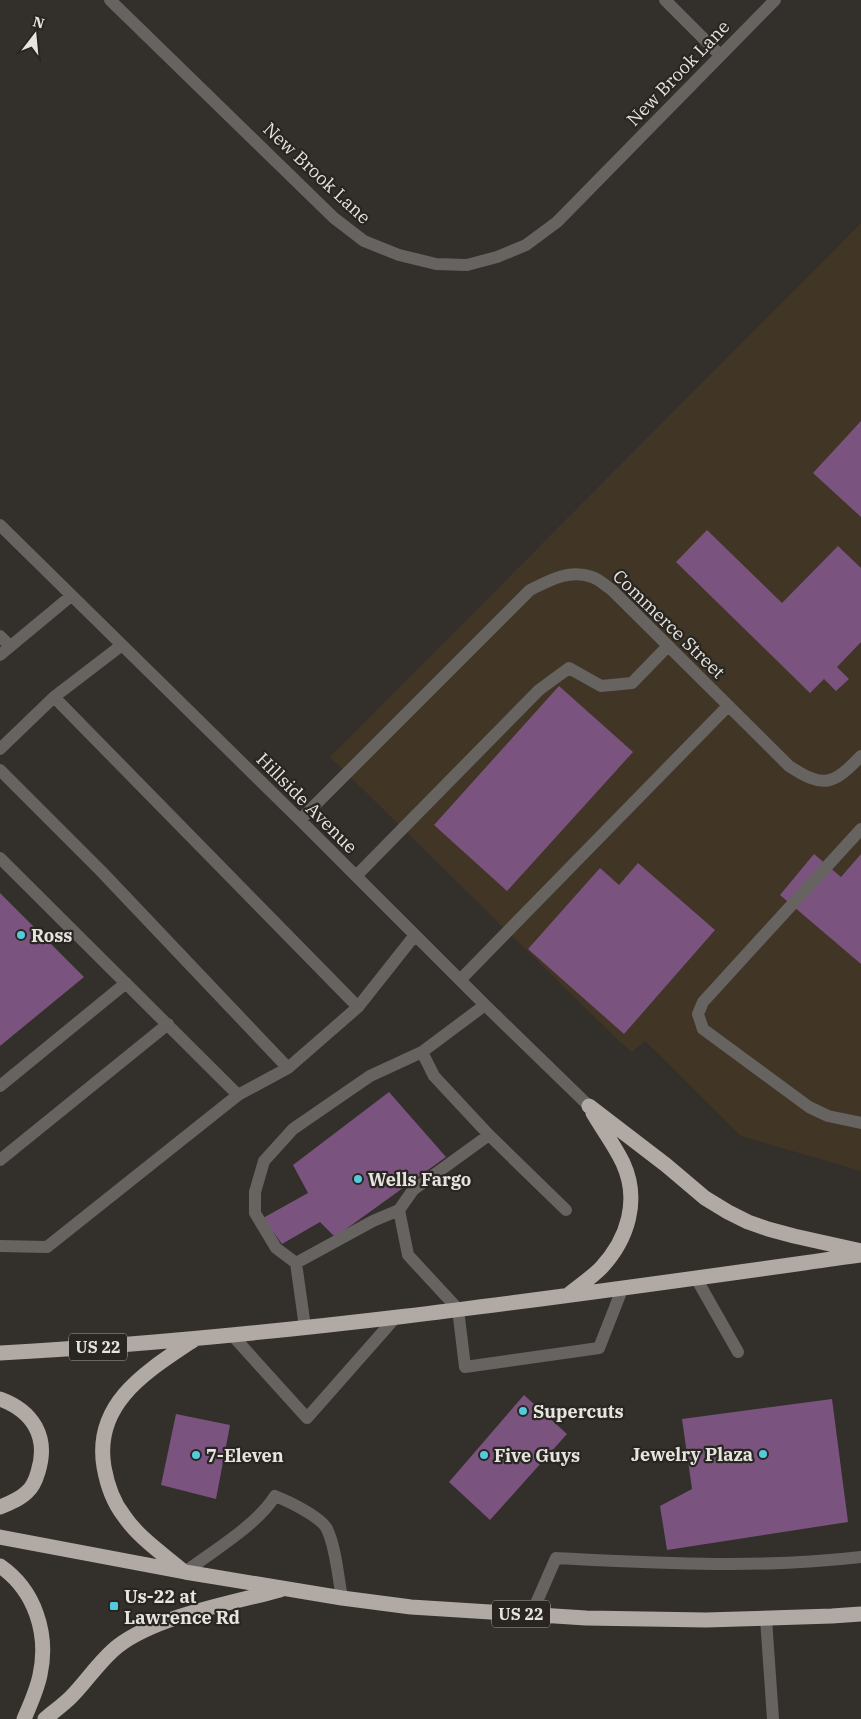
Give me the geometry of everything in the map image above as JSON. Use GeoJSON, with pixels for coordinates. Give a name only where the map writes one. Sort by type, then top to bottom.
{"type":"FeatureCollection","features":[{"type":"Feature","properties":{"kind":"highway"},"geometry":{"type":"LineString","coordinates":[[589,1106],[666,1165],[705,1198],[728,1212],[748,1222],[776,1231],[861,1250]]}},
{"type":"Feature","properties":{"kind":"highway"},"geometry":{"type":"LineString","coordinates":[[568,1295],[600,1269],[610,1257],[624,1236],[631,1210],[628,1178],[622,1162],[589,1106]]}},
{"type":"Feature","properties":{"kind":"highway","name":"US 22"},"geometry":{"type":"LineString","coordinates":[[0,1353],[232,1335],[458,1310],[861,1255]]}},
{"type":"Feature","properties":{"kind":"highway"},"geometry":{"type":"LineString","coordinates":[[184,1572],[139,1533],[124,1517],[110,1489],[103,1457],[107,1426],[119,1401],[127,1390],[150,1369],[196,1338]]}},
{"type":"Feature","properties":{"kind":"highway"},"geometry":{"type":"LineString","coordinates":[[0,1399],[12,1403],[31,1419],[37,1429],[42,1456],[35,1480],[28,1491],[19,1498],[0,1507]]}},
{"type":"Feature","properties":{"kind":"highway","name":"US 22"},"geometry":{"type":"LineString","coordinates":[[0,1537],[184,1572],[342,1598],[411,1607],[624,1619],[766,1619],[861,1614]]}},
{"type":"Feature","properties":{"kind":"highway"},"geometry":{"type":"LineString","coordinates":[[0,1566],[17,1580],[29,1595],[36,1611],[43,1642],[40,1676],[24,1719]]}},
{"type":"Feature","properties":{"kind":"highway"},"geometry":{"type":"LineString","coordinates":[[45,1719],[70,1697],[117,1647],[130,1638],[183,1616],[285,1589]]}},
{"type":"Feature","properties":{"kind":"street","name":"New Brook Lane"},"geometry":{"type":"LineString","coordinates":[[110,0],[334,218],[364,241],[398,255],[436,264],[467,264],[497,257],[526,245],[557,222],[775,0]]}},
{"type":"Feature","properties":{"kind":"street"},"geometry":{"type":"LineString","coordinates":[[665,0],[720,55]]}},
{"type":"Feature","properties":{"kind":"street","name":"Hillside Avenue"},"geometry":{"type":"LineString","coordinates":[[0,525],[589,1106]]}},
{"type":"Feature","properties":{"kind":"street","name":"Commerce Street"},"geometry":{"type":"LineString","coordinates":[[300,820],[530,590],[551,578],[571,574],[593,577],[612,590],[789,766],[801,774],[816,780],[830,781],[844,774],[861,756]]}},
{"type":"Feature","properties":{"kind":"street"},"geometry":{"type":"LineString","coordinates":[[0,656],[71,596]]}},
{"type":"Feature","properties":{"kind":"street"},"geometry":{"type":"LineString","coordinates":[[0,636],[10,646]]}},
{"type":"Feature","properties":{"kind":"street"},"geometry":{"type":"LineString","coordinates":[[0,749],[54,697],[122,645]]}},
{"type":"Feature","properties":{"kind":"street"},"geometry":{"type":"LineString","coordinates":[[356,876],[540,690],[569,668],[602,686],[632,683],[668,646]]}},
{"type":"Feature","properties":{"kind":"street"},"geometry":{"type":"LineString","coordinates":[[54,697],[358,1007]]}},
{"type":"Feature","properties":{"kind":"street"},"geometry":{"type":"LineString","coordinates":[[460,980],[728,706]]}},
{"type":"Feature","properties":{"kind":"street"},"geometry":{"type":"LineString","coordinates":[[0,770],[101,871],[288,1068]]}},
{"type":"Feature","properties":{"kind":"street"},"geometry":{"type":"LineString","coordinates":[[861,828],[703,1002],[698,1014],[703,1029],[810,1107],[828,1116],[861,1124]]}},
{"type":"Feature","properties":{"kind":"street"},"geometry":{"type":"LineString","coordinates":[[0,858],[238,1095]]}},
{"type":"Feature","properties":{"kind":"street"},"geometry":{"type":"LineString","coordinates":[[0,1246],[47,1247],[238,1095],[288,1068],[358,1007],[416,935]]}},
{"type":"Feature","properties":{"kind":"street"},"geometry":{"type":"LineString","coordinates":[[0,1086],[126,983]]}},
{"type":"Feature","properties":{"kind":"street"},"geometry":{"type":"LineString","coordinates":[[305,1326],[296,1263],[276,1248],[255,1214],[255,1192],[264,1161],[293,1129],[370,1076],[422,1052],[485,1004]]}},
{"type":"Feature","properties":{"kind":"street"},"geometry":{"type":"LineString","coordinates":[[0,1160],[168,1024]]}},
{"type":"Feature","properties":{"kind":"street"},"geometry":{"type":"LineString","coordinates":[[422,1052],[434,1076],[489,1134],[566,1210]]}},
{"type":"Feature","properties":{"kind":"street"},"geometry":{"type":"LineString","coordinates":[[296,1263],[373,1221],[399,1210],[413,1190],[489,1134]]}},
{"type":"Feature","properties":{"kind":"street"},"geometry":{"type":"LineString","coordinates":[[399,1210],[408,1255],[458,1310],[465,1367],[599,1348],[623,1287]]}},
{"type":"Feature","properties":{"kind":"street"},"geometry":{"type":"LineString","coordinates":[[696,1278],[738,1352]]}},
{"type":"Feature","properties":{"kind":"street"},"geometry":{"type":"LineString","coordinates":[[232,1335],[307,1418],[396,1317]]}},
{"type":"Feature","properties":{"kind":"street"},"geometry":{"type":"LineString","coordinates":[[184,1572],[256,1519],[268,1507],[275,1496],[300,1507],[326,1527],[332,1544],[342,1598]]}},
{"type":"Feature","properties":{"kind":"street"},"geometry":{"type":"LineString","coordinates":[[530,1615],[556,1558],[700,1564],[755,1564],[861,1558]]}},
{"type":"Feature","properties":{"kind":"street"},"geometry":{"type":"LineString","coordinates":[[766,1619],[773,1719]]}},
{"type":"Feature","properties":{"kind":"shaded area"},"geometry":{"type":"Polygon","coordinates":[[[861,223],[861,1171],[741,1136],[645,1041],[632,1052],[330,757],[861,223]]]}},
{"type":"Feature","properties":{"kind":"building"},"geometry":{"type":"Polygon","coordinates":[[[861,421],[861,517],[813,473],[861,421]]]}},
{"type":"Feature","properties":{"kind":"building"},"geometry":{"type":"Polygon","coordinates":[[[707,530],[782,603],[838,546],[861,568],[861,642],[837,667],[849,679],[836,691],[824,679],[810,693],[676,562],[707,530]]]}},
{"type":"Feature","properties":{"kind":"building"},"geometry":{"type":"Polygon","coordinates":[[[559,686],[633,752],[507,891],[434,825],[559,686]]]}},
{"type":"Feature","properties":{"kind":"building"},"geometry":{"type":"Polygon","coordinates":[[[814,854],[841,877],[861,854],[861,964],[780,895],[814,854]]]}},
{"type":"Feature","properties":{"kind":"building"},"geometry":{"type":"Polygon","coordinates":[[[638,863],[715,930],[624,1034],[528,949],[600,868],[619,885],[638,863]]]}},
{"type":"Feature","properties":{"kind":"building","name":"Ross"},"geometry":{"type":"Polygon","coordinates":[[[0,893],[84,977],[0,1046],[0,893]]]}},
{"type":"Feature","properties":{"kind":"building","name":"Wells Fargo"},"geometry":{"type":"Polygon","coordinates":[[[389,1092],[446,1157],[335,1237],[320,1222],[282,1244],[263,1218],[308,1193],[293,1165],[389,1092]]]}},
{"type":"Feature","properties":{"kind":"building"},"geometry":{"type":"Polygon","coordinates":[[[524,1395],[567,1434],[490,1520],[449,1482],[524,1395]]]}},
{"type":"Feature","properties":{"kind":"building","name":"Jewelry Plaza"},"geometry":{"type":"Polygon","coordinates":[[[832,1399],[848,1522],[667,1550],[660,1506],[692,1489],[682,1419],[832,1399]]]}},
{"type":"Feature","properties":{"kind":"building","name":"7-Eleven"},"geometry":{"type":"Polygon","coordinates":[[[176,1414],[230,1425],[216,1499],[161,1485],[176,1414]]]}},
{"type":"Feature","properties":{"kind":"place","name":"Ross"},"geometry":{"type":"Point","coordinates":[21,935]}},
{"type":"Feature","properties":{"kind":"place","name":"Wells Fargo"},"geometry":{"type":"Point","coordinates":[358,1179]}},
{"type":"Feature","properties":{"kind":"place","name":"Supercuts"},"geometry":{"type":"Point","coordinates":[523,1411]}},
{"type":"Feature","properties":{"kind":"place","name":"Jewelry Plaza"},"geometry":{"type":"Point","coordinates":[763,1454]}},
{"type":"Feature","properties":{"kind":"place","name":"7-Eleven"},"geometry":{"type":"Point","coordinates":[196,1455]}},
{"type":"Feature","properties":{"kind":"place","name":"Five Guys"},"geometry":{"type":"Point","coordinates":[484,1455]}},
{"type":"Feature","properties":{"kind":"place","name":"Us-22 at Lawrence Rd"},"geometry":{"type":"Point","coordinates":[114,1606]}}]}
